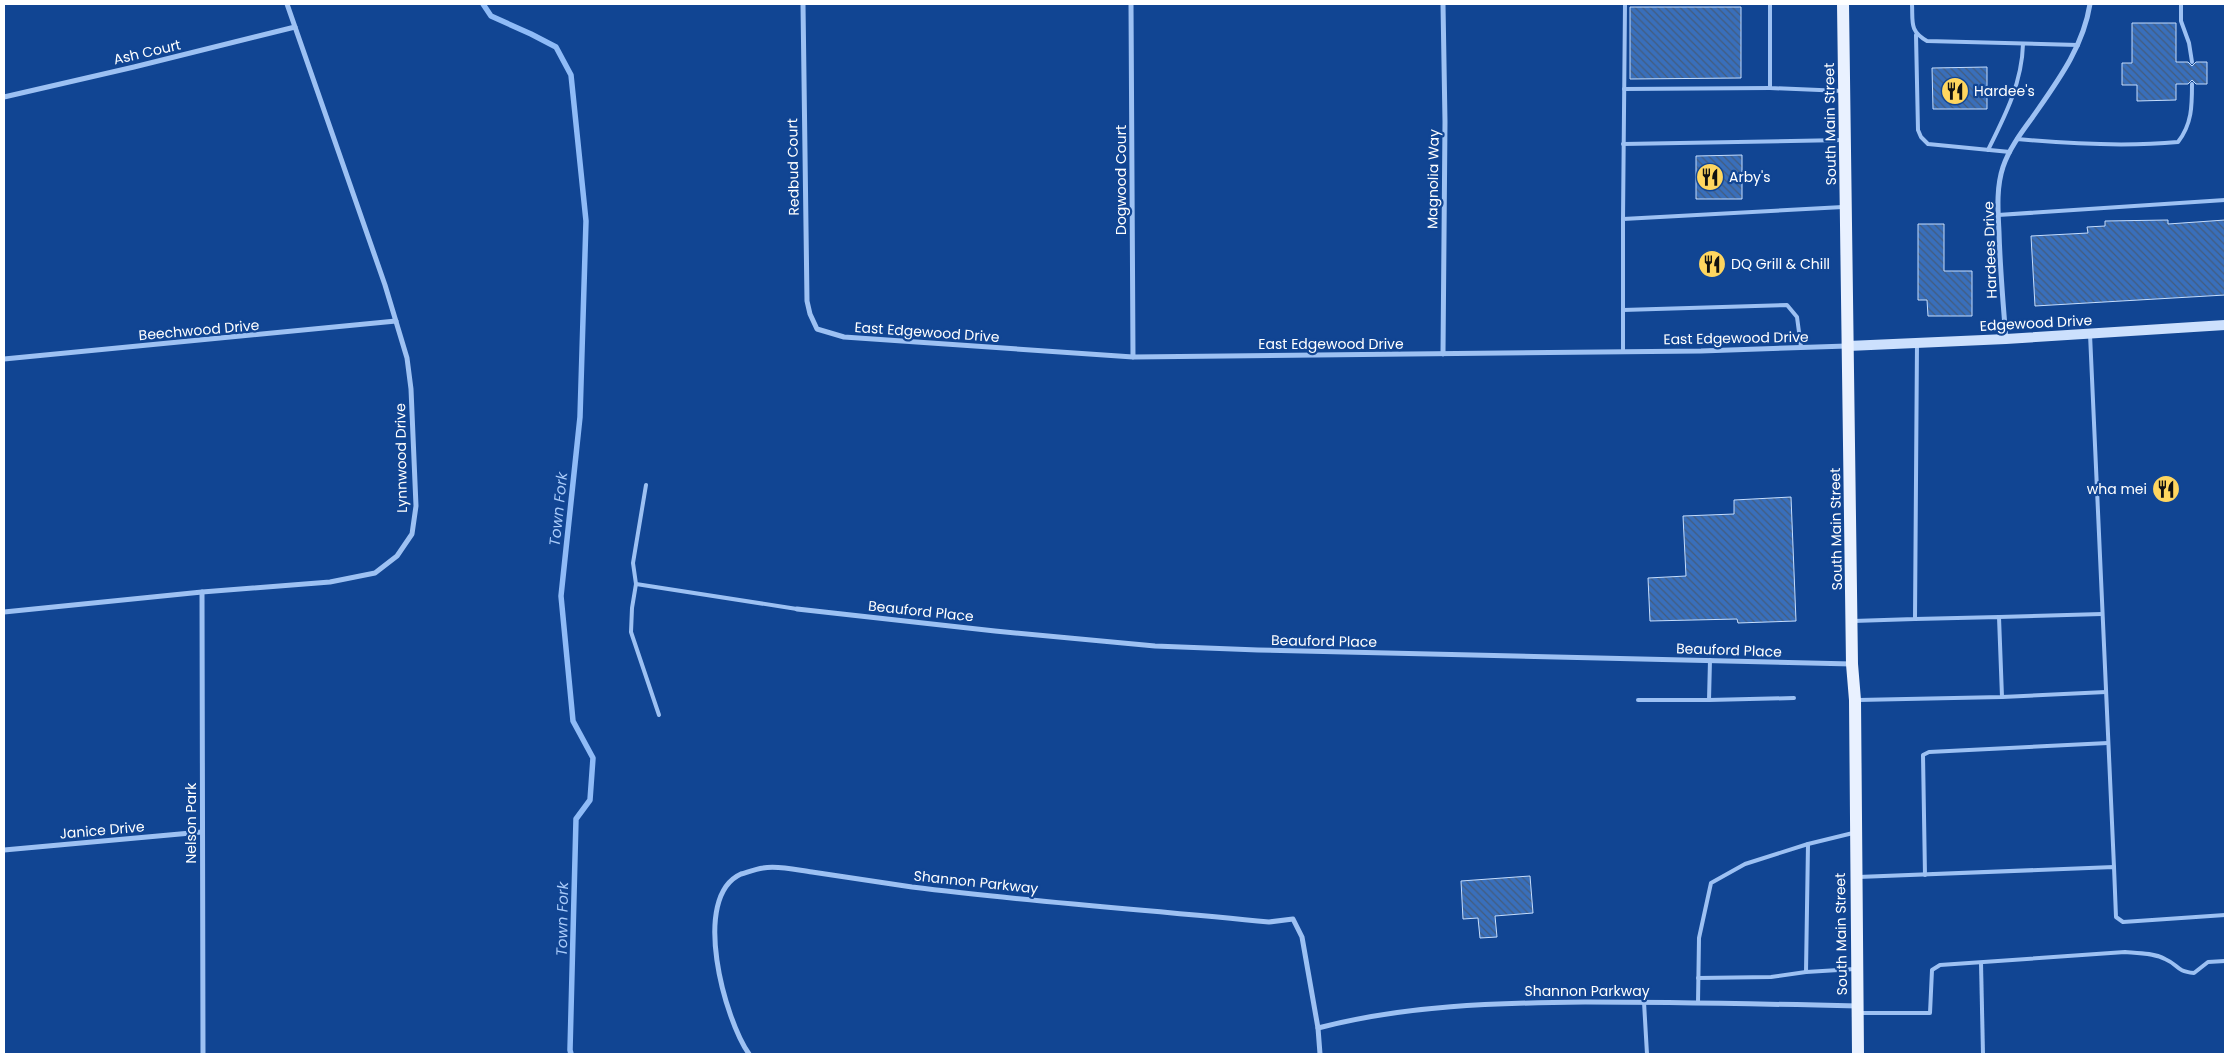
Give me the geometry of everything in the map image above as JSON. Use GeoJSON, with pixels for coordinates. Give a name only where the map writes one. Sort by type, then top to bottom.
{"type":"FeatureCollection","features":[{"type":"Feature","properties":{"kind":"main road","name":"South Main Street"},"geometry":{"type":"LineString","coordinates":[[1843,4],[1853,621],[1852,664],[1855,700],[1858,1054]]}},
{"type":"Feature","properties":{"kind":"street","name":"Lynnwood Drive"},"geometry":{"type":"LineString","coordinates":[[4,612],[202,592],[330,582],[375,573],[397,556],[412,534],[416,506],[410,381],[407,358],[287,4]]}},
{"type":"Feature","properties":{"kind":"street","name":"Redbud Court"},"geometry":{"type":"LineString","coordinates":[[803,4],[806,267],[808,307],[817,329]]}},
{"type":"Feature","properties":{"kind":"street","name":"Dogwood Court"},"geometry":{"type":"LineString","coordinates":[[1131,4],[1133,357]]}},
{"type":"Feature","properties":{"kind":"street","name":"Magnolia Way"},"geometry":{"type":"LineString","coordinates":[[1443,4],[1445,122],[1443,354]]}},
{"type":"Feature","properties":{"kind":"street","name":"Hardees Drive"},"geometry":{"type":"LineString","coordinates":[[2006,339],[2001,288],[1998,215],[2002,168],[2017,138],[2060,78],[2078,45],[2087,21],[2090,4]]}},
{"type":"Feature","properties":{"kind":"street","name":"Ash Court"},"geometry":{"type":"LineString","coordinates":[[4,97],[295,27]]}},
{"type":"Feature","properties":{"kind":"street","name":"Beechwood Drive"},"geometry":{"type":"LineString","coordinates":[[4,360],[396,321]]}},
{"type":"Feature","properties":{"kind":"street","name":"Edgewood Drive"},"geometry":{"type":"LineString","coordinates":[[1848,346],[2006,339],[2225,325]]}},
{"type":"Feature","properties":{"kind":"street","name":"East Edgewood Drive"},"geometry":{"type":"LineString","coordinates":[[817,329],[844,337],[1133,357],[1623,352],[1848,346]]}},
{"type":"Feature","properties":{"kind":"street","name":"Nelson Park"},"geometry":{"type":"LineString","coordinates":[[202,592],[202,1054]]}},
{"type":"Feature","properties":{"kind":"street","name":"Beauford Place"},"geometry":{"type":"LineString","coordinates":[[797,608],[995,631],[1155,646],[1852,664]]}},
{"type":"Feature","properties":{"kind":"street","name":"Janice Drive"},"geometry":{"type":"LineString","coordinates":[[4,850],[202,832]]}},
{"type":"Feature","properties":{"kind":"street","name":"Shannon Parkway"},"geometry":{"type":"LineString","coordinates":[[749,1054],[736,1032],[725,998],[715,940],[716,906],[721,893],[730,882],[740,875],[764,867],[793,869],[913,887],[1259,921],[1293,919],[1302,937],[1318,1028],[1320,1054]]}},
{"type":"Feature","properties":{"kind":"street","name":"Shannon Parkway"},"geometry":{"type":"LineString","coordinates":[[1318,1028],[1371,1016],[1455,1005],[1644,1002],[1858,1010]]}},
{"type":"Feature","properties":{"kind":"lane"},"geometry":{"type":"LineString","coordinates":[[1623,352],[1625,4]]}},
{"type":"Feature","properties":{"kind":"lane"},"geometry":{"type":"LineString","coordinates":[[1770,4],[1770,88]]}},
{"type":"Feature","properties":{"kind":"lane"},"geometry":{"type":"LineString","coordinates":[[1912,4],[1913,29],[1916,35],[1918,130],[1922,137],[1928,144],[2010,152]]}},
{"type":"Feature","properties":{"kind":"lane"},"geometry":{"type":"LineString","coordinates":[[2181,4],[2181,21],[2189,43],[2192,62]]}},
{"type":"Feature","properties":{"kind":"lane"},"geometry":{"type":"LineString","coordinates":[[1916,35],[1926,41],[2078,45]]}},
{"type":"Feature","properties":{"kind":"lane"},"geometry":{"type":"LineString","coordinates":[[1988,150],[2013,94],[2022,61],[2023,44]]}},
{"type":"Feature","properties":{"kind":"lane"},"geometry":{"type":"LineString","coordinates":[[2017,138],[2063,143],[2155,144],[2178,142],[2187,130],[2192,100],[2192,84]]}},
{"type":"Feature","properties":{"kind":"lane"},"geometry":{"type":"LineString","coordinates":[[1624,89],[1770,88],[1845,91]]}},
{"type":"Feature","properties":{"kind":"lane"},"geometry":{"type":"LineString","coordinates":[[1623,144],[1845,140]]}},
{"type":"Feature","properties":{"kind":"lane"},"geometry":{"type":"LineString","coordinates":[[1998,215],[2225,200]]}},
{"type":"Feature","properties":{"kind":"lane"},"geometry":{"type":"LineString","coordinates":[[1623,219],[1846,207]]}},
{"type":"Feature","properties":{"kind":"lane"},"geometry":{"type":"LineString","coordinates":[[1623,310],[1787,305],[1797,317],[1801,348]]}},
{"type":"Feature","properties":{"kind":"lane"},"geometry":{"type":"LineString","coordinates":[[2090,334],[2116,917],[2123,922],[2225,915]]}},
{"type":"Feature","properties":{"kind":"lane"},"geometry":{"type":"LineString","coordinates":[[1915,619],[1917,343]]}},
{"type":"Feature","properties":{"kind":"lane"},"geometry":{"type":"LineString","coordinates":[[646,485],[634,564],[636,584],[631,632],[659,716]]}},
{"type":"Feature","properties":{"kind":"lane"},"geometry":{"type":"LineString","coordinates":[[636,584],[797,608]]}},
{"type":"Feature","properties":{"kind":"lane"},"geometry":{"type":"LineString","coordinates":[[1853,621],[2102,614]]}},
{"type":"Feature","properties":{"kind":"lane"},"geometry":{"type":"LineString","coordinates":[[1999,617],[2002,697]]}},
{"type":"Feature","properties":{"kind":"lane"},"geometry":{"type":"LineString","coordinates":[[1709,700],[1710,660]]}},
{"type":"Feature","properties":{"kind":"lane"},"geometry":{"type":"LineString","coordinates":[[1855,700],[2002,697],[2106,692]]}},
{"type":"Feature","properties":{"kind":"lane"},"geometry":{"type":"LineString","coordinates":[[1638,700],[1794,698]]}},
{"type":"Feature","properties":{"kind":"lane"},"geometry":{"type":"LineString","coordinates":[[1925,874],[1923,755],[1929,752],[2108,743]]}},
{"type":"Feature","properties":{"kind":"lane"},"geometry":{"type":"LineString","coordinates":[[1698,1003],[1699,938],[1711,883],[1745,864],[1808,844],[1855,832]]}},
{"type":"Feature","properties":{"kind":"lane"},"geometry":{"type":"LineString","coordinates":[[1806,972],[1808,844]]}},
{"type":"Feature","properties":{"kind":"lane"},"geometry":{"type":"LineString","coordinates":[[1855,877],[2114,867]]}},
{"type":"Feature","properties":{"kind":"lane"},"geometry":{"type":"LineString","coordinates":[[1858,1010],[1930,1013],[1932,970],[1940,965],[2125,952],[2166,959],[2181,971],[2194,973],[2208,962],[2225,961]]}},
{"type":"Feature","properties":{"kind":"lane"},"geometry":{"type":"LineString","coordinates":[[1981,963],[1983,1054]]}},
{"type":"Feature","properties":{"kind":"lane"},"geometry":{"type":"LineString","coordinates":[[1698,978],[1771,977],[1806,972],[1857,969]]}},
{"type":"Feature","properties":{"kind":"lane"},"geometry":{"type":"LineString","coordinates":[[1644,1002],[1647,1054]]}},
{"type":"Feature","properties":{"kind":"building"},"geometry":{"type":"Polygon","coordinates":[[[1630,7],[1741,7],[1741,78],[1630,79],[1630,7]]]}},
{"type":"Feature","properties":{"kind":"building"},"geometry":{"type":"Polygon","coordinates":[[[2132,23],[2176,23],[2176,62],[2188,62],[2192,66],[2196,62],[2207,62],[2207,84],[2196,84],[2192,80],[2188,84],[2176,84],[2176,100],[2137,101],[2137,85],[2122,85],[2122,63],[2132,63],[2132,23]]]}},
{"type":"Feature","properties":{"kind":"building"},"geometry":{"type":"Polygon","coordinates":[[[1987,67],[1987,109],[1933,109],[1932,68],[1987,67]]]}},
{"type":"Feature","properties":{"kind":"building"},"geometry":{"type":"Polygon","coordinates":[[[1742,155],[1742,199],[1696,199],[1696,156],[1742,155]]]}},
{"type":"Feature","properties":{"kind":"building"},"geometry":{"type":"Polygon","coordinates":[[[2168,220],[2168,224],[2225,220],[2225,295],[2035,306],[2031,236],[2088,233],[2087,227],[2105,226],[2105,221],[2168,220]]]}},
{"type":"Feature","properties":{"kind":"building"},"geometry":{"type":"Polygon","coordinates":[[[1918,224],[1944,224],[1944,271],[1972,271],[1972,316],[1928,316],[1927,300],[1918,300],[1918,224]]]}},
{"type":"Feature","properties":{"kind":"building"},"geometry":{"type":"Polygon","coordinates":[[[1791,497],[1796,621],[1738,623],[1737,619],[1650,621],[1648,578],[1686,576],[1683,516],[1734,514],[1734,500],[1791,497]]]}},
{"type":"Feature","properties":{"kind":"building"},"geometry":{"type":"Polygon","coordinates":[[[1530,876],[1533,913],[1495,916],[1497,937],[1480,938],[1478,918],[1463,919],[1461,881],[1530,876]]]}},
{"type":"Feature","properties":{"kind":"waterway","name":"Town Fork"},"geometry":{"type":"LineString","coordinates":[[483,4],[491,16],[556,47],[571,75],[586,221],[580,417],[561,596],[573,721],[593,758],[590,800],[576,819],[571,1054]]}},
{"type":"Feature","properties":{"kind":"place","name":"Hardee's"},"geometry":{"type":"Point","coordinates":[1955,91]}},
{"type":"Feature","properties":{"kind":"place","name":"Arby's"},"geometry":{"type":"Point","coordinates":[1710,177]}},
{"type":"Feature","properties":{"kind":"place","name":"DQ Grill & Chill"},"geometry":{"type":"Point","coordinates":[1712,264]}},
{"type":"Feature","properties":{"kind":"place","name":"wha mei"},"geometry":{"type":"Point","coordinates":[2166,489]}}]}
